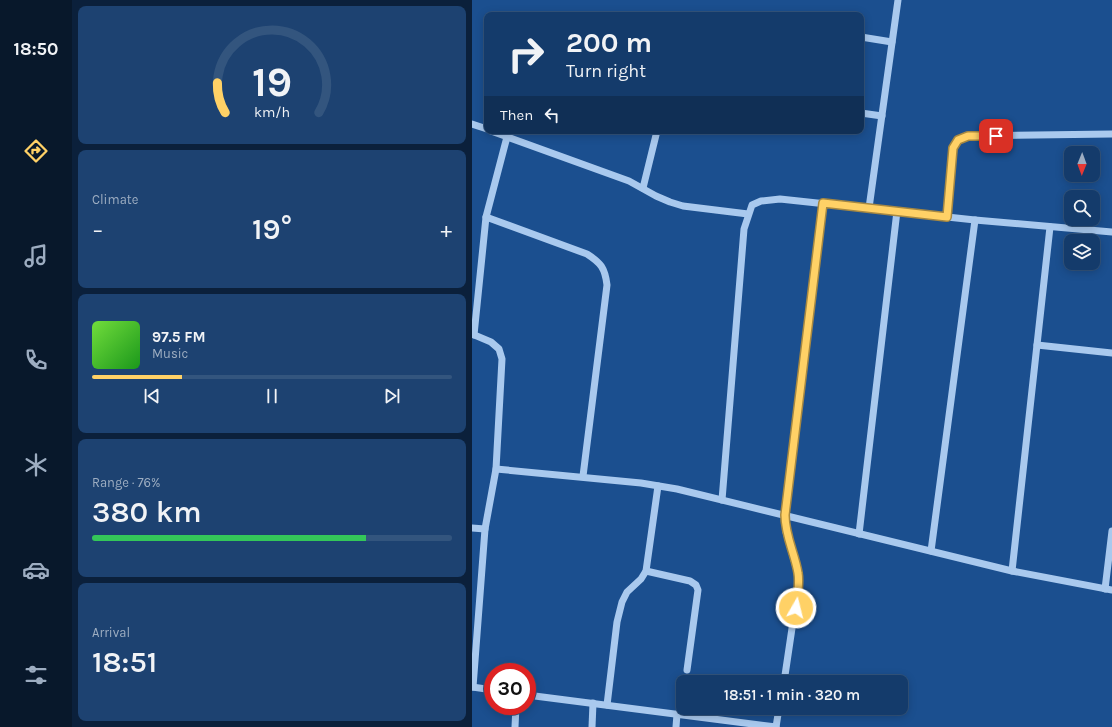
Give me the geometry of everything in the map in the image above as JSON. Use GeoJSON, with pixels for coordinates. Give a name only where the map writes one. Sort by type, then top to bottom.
{"type":"FeatureCollection","features":[{"type":"Feature","properties":{"kind":"street"},"geometry":{"type":"LineString","coordinates":[[869,208],[898,0]]}},
{"type":"Feature","properties":{"kind":"street"},"geometry":{"type":"LineString","coordinates":[[864,37],[892,42]]}},
{"type":"Feature","properties":{"kind":"street"},"geometry":{"type":"LineString","coordinates":[[864,113],[882,116]]}},
{"type":"Feature","properties":{"kind":"street"},"geometry":{"type":"LineString","coordinates":[[472,124],[484,128]]}},
{"type":"Feature","properties":{"kind":"street"},"geometry":{"type":"LineString","coordinates":[[499,134],[630,181],[670,202],[683,206],[748,214]]}},
{"type":"Feature","properties":{"kind":"street"},"geometry":{"type":"LineString","coordinates":[[643,188],[656,134]]}},
{"type":"Feature","properties":{"kind":"street"},"geometry":{"type":"LineString","coordinates":[[947,217],[953,148],[958,140],[968,136],[1112,134]]}},
{"type":"Feature","properties":{"kind":"street"},"geometry":{"type":"LineString","coordinates":[[484,689],[472,687],[485,529],[496,469],[502,359],[499,349],[491,342],[473,335],[486,217],[507,137]]}},
{"type":"Feature","properties":{"kind":"street"},"geometry":{"type":"LineString","coordinates":[[722,500],[744,229],[752,205],[761,201],[780,199],[975,220],[1112,232]]}},
{"type":"Feature","properties":{"kind":"street"},"geometry":{"type":"LineString","coordinates":[[785,675],[798,588],[798,574],[786,532],[785,515],[823,203]]}},
{"type":"Feature","properties":{"kind":"street"},"geometry":{"type":"LineString","coordinates":[[859,534],[897,211]]}},
{"type":"Feature","properties":{"kind":"street"},"geometry":{"type":"LineString","coordinates":[[486,217],[587,254],[598,261],[606,274],[607,285],[583,476]]}},
{"type":"Feature","properties":{"kind":"street"},"geometry":{"type":"LineString","coordinates":[[931,551],[975,220]]}},
{"type":"Feature","properties":{"kind":"street"},"geometry":{"type":"LineString","coordinates":[[1012,571],[1050,227]]}},
{"type":"Feature","properties":{"kind":"street"},"geometry":{"type":"LineString","coordinates":[[1036,346],[1112,353]]}},
{"type":"Feature","properties":{"kind":"street"},"geometry":{"type":"LineString","coordinates":[[496,469],[583,476],[658,486],[785,515],[1012,571],[1109,590],[1112,531]]}},
{"type":"Feature","properties":{"kind":"street"},"geometry":{"type":"LineString","coordinates":[[608,705],[617,622],[622,602],[627,592],[641,579],[646,571],[658,486]]}},
{"type":"Feature","properties":{"kind":"street"},"geometry":{"type":"LineString","coordinates":[[472,528],[485,529]]}},
{"type":"Feature","properties":{"kind":"street"},"geometry":{"type":"LineString","coordinates":[[646,571],[690,582],[696,585],[698,590],[687,670]]}},
{"type":"Feature","properties":{"kind":"street"},"geometry":{"type":"LineString","coordinates":[[536,696],[676,714]]}},
{"type":"Feature","properties":{"kind":"street"},"geometry":{"type":"LineString","coordinates":[[592,727],[593,703]]}},
{"type":"Feature","properties":{"kind":"street"},"geometry":{"type":"LineString","coordinates":[[515,727],[516,715]]}},
{"type":"Feature","properties":{"kind":"street"},"geometry":{"type":"LineString","coordinates":[[676,715],[676,727]]}},
{"type":"Feature","properties":{"kind":"street"},"geometry":{"type":"LineString","coordinates":[[683,715],[776,727],[778,715]]}},
{"type":"Feature","properties":{"kind":"route"},"geometry":{"type":"LineString","coordinates":[[796,608],[798,574],[786,532],[785,515],[823,203],[947,217],[953,148],[958,140],[968,136],[996,136]]}}]}
